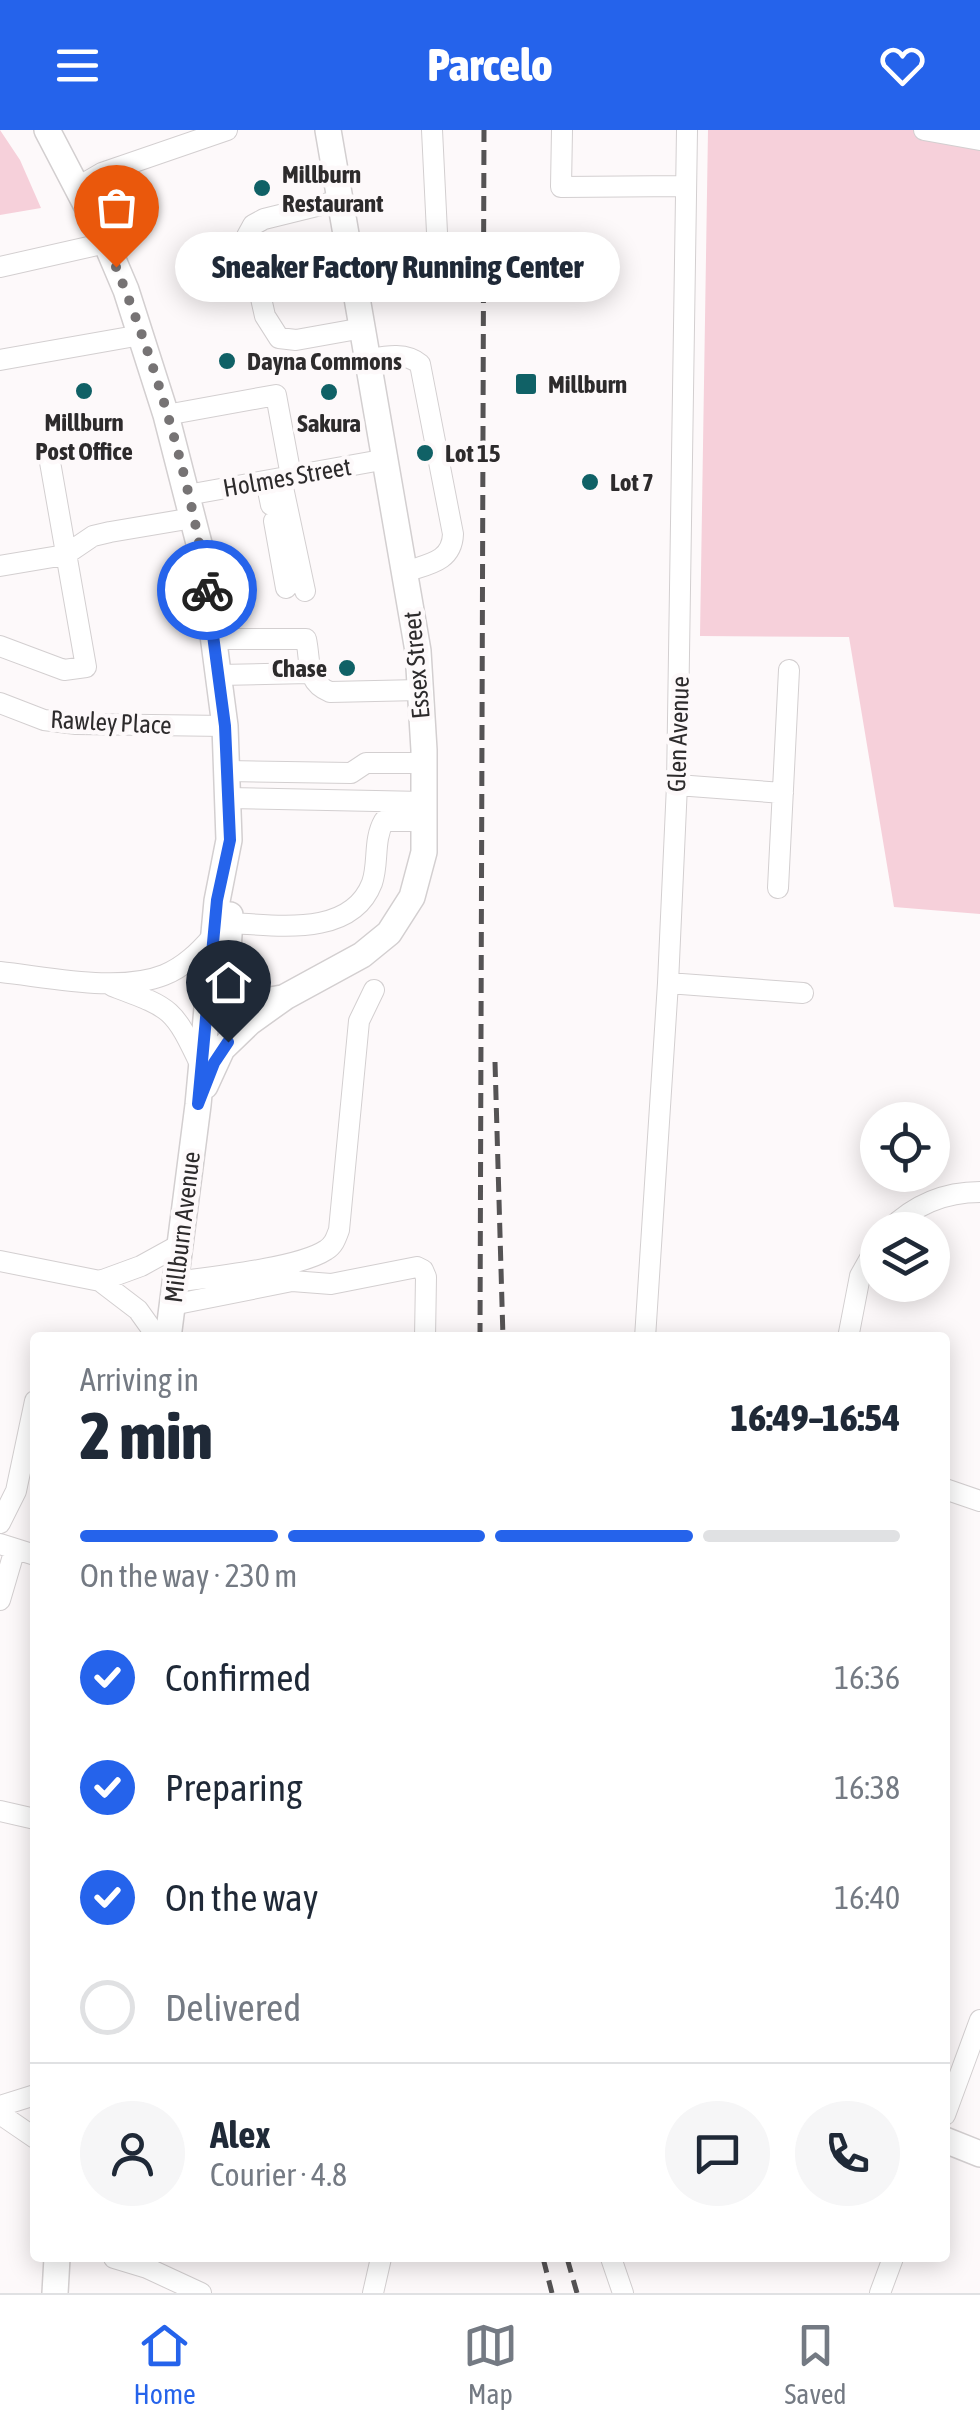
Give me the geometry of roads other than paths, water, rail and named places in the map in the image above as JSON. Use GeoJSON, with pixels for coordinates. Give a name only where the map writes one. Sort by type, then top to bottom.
{"type":"FeatureCollection","features":[{"type":"Feature","properties":{"kind":"main road"},"geometry":{"type":"LineString","coordinates":[[47,130],[106,243],[141,335],[190,507],[225,726],[230,840],[221,930],[229,975],[237,996],[257,1003],[286,998]]}},
{"type":"Feature","properties":{"kind":"main road","name":"Essex Street"},"geometry":{"type":"LineString","coordinates":[[198,1104],[222,1049],[250,1022],[362,955],[398,921],[417,885],[424,852],[418,650],[328,130]]}},
{"type":"Feature","properties":{"kind":"main road","name":"Millburn Avenue"},"geometry":{"type":"LineString","coordinates":[[169,1332],[200,1064],[221,930]]}},
{"type":"Feature","properties":{"kind":"main road"},"geometry":{"type":"LineString","coordinates":[[950,2142],[980,2154]]}},
{"type":"Feature","properties":{"kind":"main road"},"geometry":{"type":"LineString","coordinates":[[55,2293],[57,2262]]}},
{"type":"Feature","properties":{"kind":"street"},"geometry":{"type":"LineString","coordinates":[[78,187],[102,173],[227,130]]}},
{"type":"Feature","properties":{"kind":"street"},"geometry":{"type":"LineString","coordinates":[[356,283],[427,273],[435,266],[438,254],[432,130]]}},
{"type":"Feature","properties":{"kind":"street"},"geometry":{"type":"LineString","coordinates":[[562,130],[560,187],[684,186]]}},
{"type":"Feature","properties":{"kind":"street","name":"Glen Avenue"},"geometry":{"type":"LineString","coordinates":[[646,1332],[676,785],[687,130]]}},
{"type":"Feature","properties":{"kind":"street"},"geometry":{"type":"LineString","coordinates":[[924,130],[980,140]]}},
{"type":"Feature","properties":{"kind":"street"},"geometry":{"type":"LineString","coordinates":[[340,200],[264,219],[253,226],[248,236],[265,316],[280,338],[296,340],[364,328]]}},
{"type":"Feature","properties":{"kind":"street"},"geometry":{"type":"LineString","coordinates":[[0,267],[106,243]]}},
{"type":"Feature","properties":{"kind":"street"},"geometry":{"type":"LineString","coordinates":[[0,360],[141,335]]}},
{"type":"Feature","properties":{"kind":"street"},"geometry":{"type":"LineString","coordinates":[[369,358],[400,356],[420,364],[453,534],[447,556],[405,572]]}},
{"type":"Feature","properties":{"kind":"street"},"geometry":{"type":"LineString","coordinates":[[166,415],[276,395],[279,478],[296,590],[273,513],[279,478]]}},
{"type":"Feature","properties":{"kind":"street","name":"Holmes Street"},"geometry":{"type":"LineString","coordinates":[[0,566],[65,555],[93,536],[279,478],[387,460]]}},
{"type":"Feature","properties":{"kind":"street"},"geometry":{"type":"LineString","coordinates":[[0,646],[64,670],[86,667],[50,462]]}},
{"type":"Feature","properties":{"kind":"street"},"geometry":{"type":"LineString","coordinates":[[214,639],[306,640],[309,673],[320,688],[330,692],[420,690]]}},
{"type":"Feature","properties":{"kind":"street"},"geometry":{"type":"LineString","coordinates":[[778,888],[789,670]]}},
{"type":"Feature","properties":{"kind":"street"},"geometry":{"type":"LineString","coordinates":[[219,675],[309,673]]}},
{"type":"Feature","properties":{"kind":"street","name":"Rawley Place"},"geometry":{"type":"LineString","coordinates":[[0,703],[44,720],[76,724],[225,726]]}},
{"type":"Feature","properties":{"kind":"street"},"geometry":{"type":"LineString","coordinates":[[226,771],[351,773],[366,763],[424,763]]}},
{"type":"Feature","properties":{"kind":"street"},"geometry":{"type":"LineString","coordinates":[[676,785],[784,792]]}},
{"type":"Feature","properties":{"kind":"street"},"geometry":{"type":"LineString","coordinates":[[228,798],[424,811]]}},
{"type":"Feature","properties":{"kind":"street"},"geometry":{"type":"LineString","coordinates":[[0,972],[106,983],[164,976],[198,953],[221,930],[326,922],[348,912],[373,880],[379,829],[384,821],[424,811]]}},
{"type":"Feature","properties":{"kind":"street"},"geometry":{"type":"LineString","coordinates":[[106,983],[165,1007],[187,1034],[200,1064]]}},
{"type":"Feature","properties":{"kind":"street"},"geometry":{"type":"LineString","coordinates":[[668,984],[802,993]]}},
{"type":"Feature","properties":{"kind":"street"},"geometry":{"type":"LineString","coordinates":[[174,1294],[317,1254],[335,1242],[359,1021],[374,990]]}},
{"type":"Feature","properties":{"kind":"street"},"geometry":{"type":"LineString","coordinates":[[909,1212],[952,1194],[980,1192]]}},
{"type":"Feature","properties":{"kind":"street"},"geometry":{"type":"LineString","coordinates":[[100,1281],[141,1266],[181,1244]]}},
{"type":"Feature","properties":{"kind":"street"},"geometry":{"type":"LineString","coordinates":[[0,1261],[100,1281],[126,1299],[154,1332]]}},
{"type":"Feature","properties":{"kind":"street"},"geometry":{"type":"LineString","coordinates":[[174,1294],[292,1281],[331,1284],[417,1267],[426,1276],[425,1332]]}},
{"type":"Feature","properties":{"kind":"street"},"geometry":{"type":"LineString","coordinates":[[849,1332],[860,1276]]}},
{"type":"Feature","properties":{"kind":"street"},"geometry":{"type":"LineString","coordinates":[[0,1523],[16,1491],[30,1425]]}},
{"type":"Feature","properties":{"kind":"street"},"geometry":{"type":"LineString","coordinates":[[950,1491],[980,1501]]}},
{"type":"Feature","properties":{"kind":"street"},"geometry":{"type":"LineString","coordinates":[[0,1600],[24,1552]]}},
{"type":"Feature","properties":{"kind":"street"},"geometry":{"type":"LineString","coordinates":[[0,1810],[30,1818]]}},
{"type":"Feature","properties":{"kind":"street"},"geometry":{"type":"LineString","coordinates":[[950,2101],[980,2020]]}},
{"type":"Feature","properties":{"kind":"street"},"geometry":{"type":"LineString","coordinates":[[0,2106],[30,2096]]}},
{"type":"Feature","properties":{"kind":"street"},"geometry":{"type":"LineString","coordinates":[[0,2114],[30,2135]]}},
{"type":"Feature","properties":{"kind":"street"},"geometry":{"type":"LineString","coordinates":[[127,2262],[202,2293]]}},
{"type":"Feature","properties":{"kind":"street"},"geometry":{"type":"LineString","coordinates":[[373,2293],[381,2262]]}},
{"type":"Feature","properties":{"kind":"street"},"geometry":{"type":"LineString","coordinates":[[612,2262],[623,2293]]}},
{"type":"Feature","properties":{"kind":"street"},"geometry":{"type":"LineString","coordinates":[[880,2293],[892,2262]]}},
{"type":"Feature","properties":{"kind":"railway"},"geometry":{"type":"LineString","coordinates":[[480,1332],[484,130]]}},
{"type":"Feature","properties":{"kind":"railway"},"geometry":{"type":"LineString","coordinates":[[495,1062],[503,1332]]}},
{"type":"Feature","properties":{"kind":"railway"},"geometry":{"type":"LineString","coordinates":[[544,2262],[552,2293]]}},
{"type":"Feature","properties":{"kind":"railway"},"geometry":{"type":"LineString","coordinates":[[568,2262],[577,2293]]}},
{"type":"Feature","properties":{"kind":"place","name":"Millburn Restaurant"},"geometry":{"type":"Point","coordinates":[262,188]}},
{"type":"Feature","properties":{"kind":"place","name":"Sneaker Factory Running Center"},"geometry":{"type":"Point","coordinates":[116,267]}},
{"type":"Feature","properties":{"kind":"place","name":"Dayna Commons"},"geometry":{"type":"Point","coordinates":[227,361]}},
{"type":"Feature","properties":{"kind":"place","name":"Millburn"},"geometry":{"type":"Point","coordinates":[526,384]}},
{"type":"Feature","properties":{"kind":"place","name":"Millburn Post Office"},"geometry":{"type":"Point","coordinates":[84,391]}},
{"type":"Feature","properties":{"kind":"place","name":"Sakura"},"geometry":{"type":"Point","coordinates":[329,392]}},
{"type":"Feature","properties":{"kind":"place","name":"Lot 15"},"geometry":{"type":"Point","coordinates":[425,453]}},
{"type":"Feature","properties":{"kind":"place","name":"Lot 7"},"geometry":{"type":"Point","coordinates":[590,482]}},
{"type":"Feature","properties":{"kind":"place","name":"Chase"},"geometry":{"type":"Point","coordinates":[347,668]}}]}
